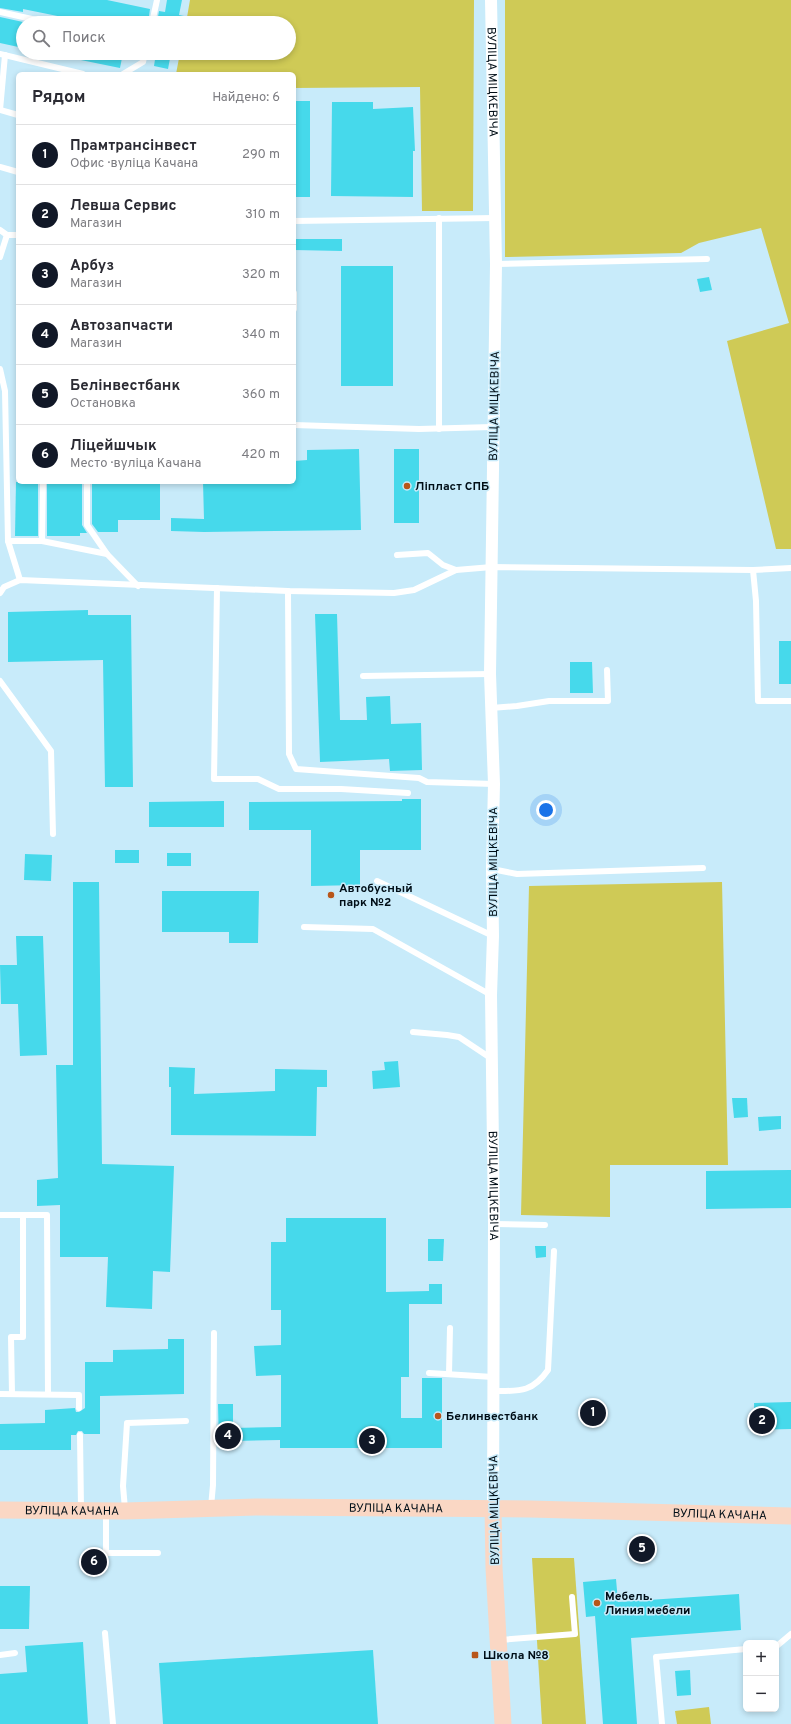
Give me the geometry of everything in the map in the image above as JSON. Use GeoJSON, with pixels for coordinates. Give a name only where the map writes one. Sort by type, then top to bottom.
{"type":"FeatureCollection","features":[{"type":"Feature","properties":{"kind":"main road","name":"ВУЛІЦА КАЧАНА"},"geometry":{"type":"LineString","coordinates":[[0,1510],[125,1511],[256,1507],[493,1508],[791,1516]]}},
{"type":"Feature","properties":{"kind":"main road","name":"ВУЛІЦА МІЦКЕВІЧА"},"geometry":{"type":"LineString","coordinates":[[493,1508],[503,1724]]}},
{"type":"Feature","properties":{"kind":"street","name":"ВУЛІЦА МІЦКЕВІЧА"},"geometry":{"type":"LineString","coordinates":[[491,0],[496,264],[492,427],[490,674],[494,784],[491,995],[494,1224],[493,1508]]}},
{"type":"Feature","properties":{"kind":"lane"},"geometry":{"type":"LineString","coordinates":[[154,16],[157,0]]}},
{"type":"Feature","properties":{"kind":"lane"},"geometry":{"type":"LineString","coordinates":[[0,12],[18,16]]}},
{"type":"Feature","properties":{"kind":"lane"},"geometry":{"type":"LineString","coordinates":[[16,58],[2,55],[0,110],[16,114]]}},
{"type":"Feature","properties":{"kind":"lane"},"geometry":{"type":"LineString","coordinates":[[23,60],[74,72]]}},
{"type":"Feature","properties":{"kind":"lane"},"geometry":{"type":"LineString","coordinates":[[126,72],[143,62],[143,60]]}},
{"type":"Feature","properties":{"kind":"lane"},"geometry":{"type":"LineString","coordinates":[[0,167],[16,171]]}},
{"type":"Feature","properties":{"kind":"lane"},"geometry":{"type":"LineString","coordinates":[[439,429],[440,218]]}},
{"type":"Feature","properties":{"kind":"lane"},"geometry":{"type":"LineString","coordinates":[[296,221],[495,218]]}},
{"type":"Feature","properties":{"kind":"lane"},"geometry":{"type":"LineString","coordinates":[[0,230],[7,235],[16,234]]}},
{"type":"Feature","properties":{"kind":"lane"},"geometry":{"type":"LineString","coordinates":[[0,257],[7,235]]}},
{"type":"Feature","properties":{"kind":"lane"},"geometry":{"type":"LineString","coordinates":[[496,264],[707,259]]}},
{"type":"Feature","properties":{"kind":"lane"},"geometry":{"type":"LineString","coordinates":[[0,369],[3,390],[8,541],[20,580]]}},
{"type":"Feature","properties":{"kind":"lane"},"geometry":{"type":"LineString","coordinates":[[296,425],[439,429],[492,427]]}},
{"type":"Feature","properties":{"kind":"lane"},"geometry":{"type":"LineString","coordinates":[[42,541],[43,484]]}},
{"type":"Feature","properties":{"kind":"lane"},"geometry":{"type":"LineString","coordinates":[[87,484],[87,525],[107,554],[138,586]]}},
{"type":"Feature","properties":{"kind":"lane"},"geometry":{"type":"LineString","coordinates":[[8,541],[42,541],[107,554]]}},
{"type":"Feature","properties":{"kind":"lane"},"geometry":{"type":"LineString","coordinates":[[397,555],[428,554],[443,565],[456,570]]}},
{"type":"Feature","properties":{"kind":"lane"},"geometry":{"type":"LineString","coordinates":[[0,593],[4,587],[20,580],[138,586],[394,593],[414,590],[456,570],[492,567],[753,570],[791,568]]}},
{"type":"Feature","properties":{"kind":"lane"},"geometry":{"type":"LineString","coordinates":[[753,570],[756,601],[758,701],[791,701]]}},
{"type":"Feature","properties":{"kind":"lane"},"geometry":{"type":"LineString","coordinates":[[217,588],[214,779],[258,779],[279,789],[341,789],[408,793]]}},
{"type":"Feature","properties":{"kind":"lane"},"geometry":{"type":"LineString","coordinates":[[288,591],[289,754],[296,768],[419,778],[427,782],[494,784]]}},
{"type":"Feature","properties":{"kind":"lane"},"geometry":{"type":"LineString","coordinates":[[491,708],[549,701],[608,701],[608,670]]}},
{"type":"Feature","properties":{"kind":"lane"},"geometry":{"type":"LineString","coordinates":[[363,676],[490,674]]}},
{"type":"Feature","properties":{"kind":"lane"},"geometry":{"type":"LineString","coordinates":[[0,680],[51,751],[53,834]]}},
{"type":"Feature","properties":{"kind":"lane"},"geometry":{"type":"LineString","coordinates":[[492,869],[517,874],[703,868]]}},
{"type":"Feature","properties":{"kind":"lane"},"geometry":{"type":"LineString","coordinates":[[378,880],[493,936]]}},
{"type":"Feature","properties":{"kind":"lane"},"geometry":{"type":"LineString","coordinates":[[304,927],[374,929],[491,995]]}},
{"type":"Feature","properties":{"kind":"lane"},"geometry":{"type":"LineString","coordinates":[[413,1032],[459,1038],[492,1059]]}},
{"type":"Feature","properties":{"kind":"lane"},"geometry":{"type":"LineString","coordinates":[[0,1215],[47,1215],[48,1394]]}},
{"type":"Feature","properties":{"kind":"lane"},"geometry":{"type":"LineString","coordinates":[[12,1394],[11,1337],[23,1337],[23,1215]]}},
{"type":"Feature","properties":{"kind":"lane"},"geometry":{"type":"LineString","coordinates":[[494,1224],[545,1225]]}},
{"type":"Feature","properties":{"kind":"lane"},"geometry":{"type":"LineString","coordinates":[[493,1391],[519,1391],[531,1388],[541,1380],[548,1370],[554,1251]]}},
{"type":"Feature","properties":{"kind":"lane"},"geometry":{"type":"LineString","coordinates":[[449,1374],[450,1328]]}},
{"type":"Feature","properties":{"kind":"lane"},"geometry":{"type":"LineString","coordinates":[[210,1509],[213,1486],[214,1333]]}},
{"type":"Feature","properties":{"kind":"lane"},"geometry":{"type":"LineString","coordinates":[[429,1373],[493,1377]]}},
{"type":"Feature","properties":{"kind":"lane"},"geometry":{"type":"LineString","coordinates":[[0,1394],[79,1395],[79,1408]]}},
{"type":"Feature","properties":{"kind":"lane"},"geometry":{"type":"LineString","coordinates":[[125,1511],[123,1486],[127,1423],[186,1421]]}},
{"type":"Feature","properties":{"kind":"lane"},"geometry":{"type":"LineString","coordinates":[[80,1435],[81,1511]]}},
{"type":"Feature","properties":{"kind":"lane"},"geometry":{"type":"LineString","coordinates":[[106,1511],[106,1553],[158,1553]]}},
{"type":"Feature","properties":{"kind":"lane"},"geometry":{"type":"LineString","coordinates":[[498,1640],[574,1634],[572,1597]]}},
{"type":"Feature","properties":{"kind":"lane"},"geometry":{"type":"LineString","coordinates":[[105,1633],[113,1724]]}},
{"type":"Feature","properties":{"kind":"lane"},"geometry":{"type":"LineString","coordinates":[[779,1645],[791,1634]]}},
{"type":"Feature","properties":{"kind":"lane"},"geometry":{"type":"LineString","coordinates":[[662,1724],[656,1657],[743,1649]]}},
{"type":"Feature","properties":{"kind":"lane"},"geometry":{"type":"LineString","coordinates":[[0,1655],[15,1653]]}},
{"type":"Feature","properties":{"kind":"shaded area"},"geometry":{"type":"Polygon","coordinates":[[[190,0],[474,0],[473,211],[422,211],[420,87],[296,88],[296,72],[176,72],[179,60],[296,60],[296,16],[187,16],[190,0]]]}},
{"type":"Feature","properties":{"kind":"shaded area"},"geometry":{"type":"Polygon","coordinates":[[[505,0],[791,0],[791,549],[776,549],[727,341],[789,323],[761,228],[699,243],[681,253],[505,257],[505,0]]]}},
{"type":"Feature","properties":{"kind":"shaded area"},"geometry":{"type":"Polygon","coordinates":[[[722,882],[728,1165],[610,1165],[610,1217],[521,1215],[529,886],[722,882]]]}},
{"type":"Feature","properties":{"kind":"shaded area"},"geometry":{"type":"Polygon","coordinates":[[[532,1558],[574,1558],[586,1724],[542,1724],[532,1558]]]}},
{"type":"Feature","properties":{"kind":"shaded area"},"geometry":{"type":"Polygon","coordinates":[[[709,1707],[711,1724],[677,1724],[675,1711],[709,1707]]]}},
{"type":"Feature","properties":{"kind":"building"},"geometry":{"type":"Polygon","coordinates":[[[0,0],[107,0],[150,9],[149,16],[58,16],[23,9],[23,12],[0,8],[0,0]]]}},
{"type":"Feature","properties":{"kind":"building"},"geometry":{"type":"Polygon","coordinates":[[[167,0],[182,0],[179,15],[184,16],[158,16],[159,11],[165,12],[167,0]]]}},
{"type":"Feature","properties":{"kind":"building"},"geometry":{"type":"Polygon","coordinates":[[[0,17],[16,20],[16,46],[0,43],[0,17]]]}},
{"type":"Feature","properties":{"kind":"building"},"geometry":{"type":"Polygon","coordinates":[[[81,60],[122,60],[120,68],[81,60]]]}},
{"type":"Feature","properties":{"kind":"building"},"geometry":{"type":"Polygon","coordinates":[[[155,60],[170,60],[168,69],[154,66],[155,60]]]}},
{"type":"Feature","properties":{"kind":"building"},"geometry":{"type":"Polygon","coordinates":[[[296,101],[310,101],[310,197],[296,197],[296,101]]]}},
{"type":"Feature","properties":{"kind":"building"},"geometry":{"type":"Polygon","coordinates":[[[332,102],[373,102],[373,109],[413,107],[415,151],[413,151],[413,197],[331,196],[332,102]]]}},
{"type":"Feature","properties":{"kind":"building"},"geometry":{"type":"Polygon","coordinates":[[[296,239],[342,239],[342,251],[296,250],[296,239]]]}},
{"type":"Feature","properties":{"kind":"building"},"geometry":{"type":"Polygon","coordinates":[[[341,266],[393,266],[393,386],[341,386],[341,266]]]}},
{"type":"Feature","properties":{"kind":"building"},"geometry":{"type":"Polygon","coordinates":[[[709,277],[712,290],[700,292],[697,279],[709,277]]]}},
{"type":"Feature","properties":{"kind":"building"},"geometry":{"type":"Polygon","coordinates":[[[359,449],[361,530],[171,531],[171,518],[204,519],[203,484],[296,484],[296,461],[307,460],[307,450],[359,449]]]}},
{"type":"Feature","properties":{"kind":"building","name":"Ліпласт СПБ"},"geometry":{"type":"Polygon","coordinates":[[[394,449],[419,449],[419,523],[394,523],[394,449]]]}},
{"type":"Feature","properties":{"kind":"building"},"geometry":{"type":"Polygon","coordinates":[[[16,482],[16,484],[38,484],[38,536],[15,536],[16,482]]]}},
{"type":"Feature","properties":{"kind":"building"},"geometry":{"type":"Polygon","coordinates":[[[47,484],[82,484],[82,525],[87,533],[80,533],[80,536],[47,536],[47,484]]]}},
{"type":"Feature","properties":{"kind":"building"},"geometry":{"type":"Polygon","coordinates":[[[92,484],[160,484],[160,520],[118,520],[118,532],[98,532],[92,524],[92,484]]]}},
{"type":"Feature","properties":{"kind":"building"},"geometry":{"type":"Polygon","coordinates":[[[88,610],[88,615],[131,615],[133,787],[105,787],[103,660],[8,662],[8,612],[88,610]]]}},
{"type":"Feature","properties":{"kind":"building"},"geometry":{"type":"Polygon","coordinates":[[[315,614],[337,614],[340,720],[367,720],[366,697],[390,696],[391,724],[421,723],[422,770],[390,771],[389,759],[320,762],[315,614]]]}},
{"type":"Feature","properties":{"kind":"building"},"geometry":{"type":"Polygon","coordinates":[[[779,641],[791,641],[791,684],[779,684],[779,641]]]}},
{"type":"Feature","properties":{"kind":"building"},"geometry":{"type":"Polygon","coordinates":[[[570,662],[592,662],[593,693],[570,693],[570,662]]]}},
{"type":"Feature","properties":{"kind":"building"},"geometry":{"type":"Polygon","coordinates":[[[402,799],[421,799],[421,850],[360,850],[360,885],[311,886],[311,830],[249,830],[249,802],[402,801],[402,799]]]}},
{"type":"Feature","properties":{"kind":"building"},"geometry":{"type":"Polygon","coordinates":[[[224,801],[224,827],[149,827],[149,802],[224,801]]]}},
{"type":"Feature","properties":{"kind":"building"},"geometry":{"type":"Polygon","coordinates":[[[115,850],[139,850],[139,863],[115,863],[115,850]]]}},
{"type":"Feature","properties":{"kind":"building"},"geometry":{"type":"Polygon","coordinates":[[[167,853],[191,853],[191,866],[167,866],[167,853]]]}},
{"type":"Feature","properties":{"kind":"building"},"geometry":{"type":"Polygon","coordinates":[[[25,854],[52,855],[51,881],[24,880],[25,854]]]}},
{"type":"Feature","properties":{"kind":"building"},"geometry":{"type":"Polygon","coordinates":[[[73,882],[99,882],[102,1164],[174,1166],[170,1272],[153,1271],[152,1309],[106,1307],[108,1257],[60,1257],[60,1205],[37,1206],[37,1180],[58,1178],[56,1065],[73,1065],[73,882]]]}},
{"type":"Feature","properties":{"kind":"building"},"geometry":{"type":"Polygon","coordinates":[[[162,891],[259,891],[258,943],[229,943],[229,932],[162,932],[162,891]]]}},
{"type":"Feature","properties":{"kind":"building"},"geometry":{"type":"Polygon","coordinates":[[[16,936],[43,936],[47,1055],[20,1056],[18,1004],[1,1004],[0,965],[17,965],[16,936]]]}},
{"type":"Feature","properties":{"kind":"building"},"geometry":{"type":"Polygon","coordinates":[[[398,1061],[400,1087],[373,1089],[372,1071],[385,1070],[384,1062],[398,1061]]]}},
{"type":"Feature","properties":{"kind":"building"},"geometry":{"type":"Polygon","coordinates":[[[169,1067],[195,1068],[194,1094],[275,1091],[275,1069],[327,1070],[327,1087],[317,1087],[316,1136],[171,1135],[171,1087],[169,1087],[169,1067]]]}},
{"type":"Feature","properties":{"kind":"building"},"geometry":{"type":"Polygon","coordinates":[[[732,1098],[747,1098],[748,1117],[734,1118],[732,1098]]]}},
{"type":"Feature","properties":{"kind":"building"},"geometry":{"type":"Polygon","coordinates":[[[781,1116],[781,1129],[759,1131],[758,1117],[781,1116]]]}},
{"type":"Feature","properties":{"kind":"building"},"geometry":{"type":"Polygon","coordinates":[[[791,1170],[791,1208],[706,1209],[706,1171],[791,1170]]]}},
{"type":"Feature","properties":{"kind":"building"},"geometry":{"type":"Polygon","coordinates":[[[286,1218],[386,1218],[386,1292],[429,1291],[429,1284],[442,1284],[442,1304],[409,1304],[409,1377],[401,1377],[401,1418],[422,1418],[422,1378],[442,1378],[442,1448],[280,1448],[280,1440],[233,1441],[233,1444],[219,1444],[218,1404],[233,1404],[233,1428],[281,1427],[281,1375],[256,1376],[254,1346],[281,1345],[281,1310],[271,1310],[271,1242],[286,1242],[286,1218]]]}},
{"type":"Feature","properties":{"kind":"building"},"geometry":{"type":"Polygon","coordinates":[[[428,1239],[444,1239],[443,1261],[428,1261],[428,1239]]]}},
{"type":"Feature","properties":{"kind":"building"},"geometry":{"type":"Polygon","coordinates":[[[535,1246],[546,1246],[546,1257],[536,1258],[535,1246]]]}},
{"type":"Feature","properties":{"kind":"building"},"geometry":{"type":"Polygon","coordinates":[[[168,1339],[184,1339],[184,1394],[100,1396],[100,1434],[84,1434],[82,1431],[78,1431],[76,1435],[71,1435],[71,1450],[0,1450],[0,1424],[45,1423],[45,1410],[75,1408],[76,1412],[79,1412],[85,1408],[85,1362],[113,1362],[113,1350],[168,1349],[168,1339]]]}},
{"type":"Feature","properties":{"kind":"building"},"geometry":{"type":"Polygon","coordinates":[[[791,1402],[791,1429],[755,1430],[754,1403],[791,1402]]]}},
{"type":"Feature","properties":{"kind":"building"},"geometry":{"type":"Polygon","coordinates":[[[616,1579],[618,1602],[739,1594],[741,1630],[631,1638],[637,1724],[603,1724],[595,1616],[586,1617],[583,1582],[616,1579]]]}},
{"type":"Feature","properties":{"kind":"building"},"geometry":{"type":"Polygon","coordinates":[[[0,1586],[30,1586],[29,1629],[0,1629],[0,1586]]]}},
{"type":"Feature","properties":{"kind":"building"},"geometry":{"type":"Polygon","coordinates":[[[83,1642],[88,1724],[0,1724],[0,1674],[27,1672],[25,1646],[83,1642]]]}},
{"type":"Feature","properties":{"kind":"building"},"geometry":{"type":"Polygon","coordinates":[[[373,1650],[378,1724],[163,1724],[159,1663],[373,1650]]]}},
{"type":"Feature","properties":{"kind":"building"},"geometry":{"type":"Polygon","coordinates":[[[690,1670],[691,1695],[677,1696],[675,1671],[690,1670]]]}},
{"type":"Feature","properties":{"kind":"place","name":"Ліпласт СПБ"},"geometry":{"type":"Point","coordinates":[407,486]}},
{"type":"Feature","properties":{"kind":"place","name":"Автобусный парк №2"},"geometry":{"type":"Point","coordinates":[331,895]}},
{"type":"Feature","properties":{"kind":"place","name":"Прамтрансінвест"},"geometry":{"type":"Point","coordinates":[593,1413]}},
{"type":"Feature","properties":{"kind":"place","name":"Белинвестбанк"},"geometry":{"type":"Point","coordinates":[438,1416]}},
{"type":"Feature","properties":{"kind":"place","name":"Левша Сервис"},"geometry":{"type":"Point","coordinates":[762,1421]}},
{"type":"Feature","properties":{"kind":"place","name":"Автозапчасти"},"geometry":{"type":"Point","coordinates":[228,1436]}},
{"type":"Feature","properties":{"kind":"place","name":"Арбуз"},"geometry":{"type":"Point","coordinates":[372,1441]}},
{"type":"Feature","properties":{"kind":"place","name":"Белінвестбанк"},"geometry":{"type":"Point","coordinates":[642,1549]}},
{"type":"Feature","properties":{"kind":"place","name":"Ліцейшчык"},"geometry":{"type":"Point","coordinates":[94,1562]}},
{"type":"Feature","properties":{"kind":"place","name":"Мебель. Линия мебели"},"geometry":{"type":"Point","coordinates":[597,1603]}},
{"type":"Feature","properties":{"kind":"place","name":"Школа №8"},"geometry":{"type":"Point","coordinates":[475,1655]}}]}
